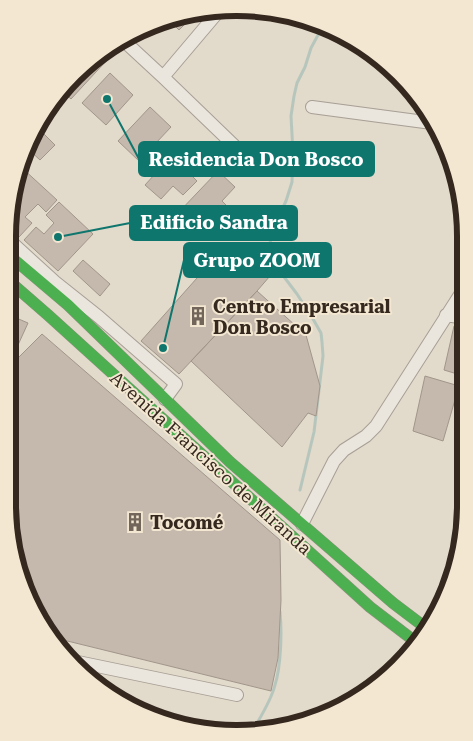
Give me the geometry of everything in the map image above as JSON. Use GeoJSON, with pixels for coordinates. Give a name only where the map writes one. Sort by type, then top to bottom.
{"type":"FeatureCollection","features":[{"type":"Feature","properties":{"kind":"main road","name":"Avenida Francisco de Miranda"},"geometry":{"type":"LineString","coordinates":[[16,261],[68,305],[230,462],[393,603],[421,625]]}},
{"type":"Feature","properties":{"kind":"main road","name":"Avenida Francisco de Miranda"},"geometry":{"type":"LineString","coordinates":[[16,286],[370,607],[411,639]]}},
{"type":"Feature","properties":{"kind":"main road"},"geometry":{"type":"LineString","coordinates":[[16,294],[27,296]]}},
{"type":"Feature","properties":{"kind":"street"},"geometry":{"type":"LineString","coordinates":[[163,77],[213,18]]}},
{"type":"Feature","properties":{"kind":"street"},"geometry":{"type":"LineString","coordinates":[[128,45],[244,155]]}},
{"type":"Feature","properties":{"kind":"street"},"geometry":{"type":"LineString","coordinates":[[312,107],[425,122]]}},
{"type":"Feature","properties":{"kind":"street","name":"Avenida Francisco de Miranda"},"geometry":{"type":"LineString","coordinates":[[16,246],[55,282],[100,317],[176,384],[165,399]]}},
{"type":"Feature","properties":{"kind":"street"},"geometry":{"type":"LineString","coordinates":[[42,283],[55,282]]}},
{"type":"Feature","properties":{"kind":"street"},"geometry":{"type":"LineString","coordinates":[[67,291],[68,305]]}},
{"type":"Feature","properties":{"kind":"street"},"geometry":{"type":"LineString","coordinates":[[302,524],[334,461],[344,450],[366,436],[376,426],[457,299]]}},
{"type":"Feature","properties":{"kind":"street"},"geometry":{"type":"LineString","coordinates":[[446,315],[457,317]]}},
{"type":"Feature","properties":{"kind":"street"},"geometry":{"type":"LineString","coordinates":[[84,663],[237,695]]}},
{"type":"Feature","properties":{"kind":"building"},"geometry":{"type":"Polygon","coordinates":[[[187,22],[179,30],[174,25],[187,22]]]}},
{"type":"Feature","properties":{"kind":"building"},"geometry":{"type":"Polygon","coordinates":[[[107,58],[108,59],[71,99],[67,96],[71,91],[107,58]]]}},
{"type":"Feature","properties":{"kind":"building"},"geometry":{"type":"Polygon","coordinates":[[[110,73],[133,95],[106,125],[82,103],[110,73]]]}},
{"type":"Feature","properties":{"kind":"building"},"geometry":{"type":"Polygon","coordinates":[[[150,107],[171,127],[139,161],[118,141],[150,107]]]}},
{"type":"Feature","properties":{"kind":"building"},"geometry":{"type":"Polygon","coordinates":[[[42,132],[55,145],[40,160],[33,153],[42,132]]]}},
{"type":"Feature","properties":{"kind":"building"},"geometry":{"type":"Polygon","coordinates":[[[184,142],[202,158],[188,172],[197,181],[183,195],[173,186],[161,199],[145,185],[184,142]]]}},
{"type":"Feature","properties":{"kind":"building"},"geometry":{"type":"Polygon","coordinates":[[[218,171],[235,187],[222,201],[230,209],[217,224],[207,214],[194,228],[178,213],[218,171]]]}},
{"type":"Feature","properties":{"kind":"building"},"geometry":{"type":"Polygon","coordinates":[[[26,172],[57,200],[46,212],[38,204],[25,217],[32,223],[19,237],[16,234],[18,208],[26,172]]]}},
{"type":"Feature","properties":{"kind":"building"},"geometry":{"type":"Polygon","coordinates":[[[59,202],[93,234],[58,271],[24,240],[36,227],[44,234],[54,223],[46,215],[59,202]]]}},
{"type":"Feature","properties":{"kind":"building"},"geometry":{"type":"Polygon","coordinates":[[[83,260],[110,284],[100,296],[73,271],[83,260]]]}},
{"type":"Feature","properties":{"kind":"building","name":"Centro Empresarial Don Bosco"},"geometry":{"type":"Polygon","coordinates":[[[213,260],[270,276],[179,374],[141,341],[213,260]]]}},
{"type":"Feature","properties":{"kind":"building"},"geometry":{"type":"Polygon","coordinates":[[[257,291],[306,335],[320,386],[316,416],[308,413],[282,447],[191,361],[257,291]]]}},
{"type":"Feature","properties":{"kind":"building"},"geometry":{"type":"Polygon","coordinates":[[[16,318],[28,323],[16,349],[16,318]]]}},
{"type":"Feature","properties":{"kind":"building"},"geometry":{"type":"Polygon","coordinates":[[[454,326],[457,327],[457,374],[444,370],[454,326]]]}},
{"type":"Feature","properties":{"kind":"building","name":"Tocomé"},"geometry":{"type":"Polygon","coordinates":[[[42,334],[280,540],[281,600],[278,658],[271,691],[62,639],[46,615],[33,589],[20,547],[16,504],[16,360],[42,334]]]}},
{"type":"Feature","properties":{"kind":"building"},"geometry":{"type":"Polygon","coordinates":[[[425,376],[457,385],[457,393],[443,441],[413,431],[425,376]]]}},
{"type":"Feature","properties":{"kind":"waterway"},"geometry":{"type":"LineString","coordinates":[[300,490],[314,432],[323,356],[321,333],[297,294],[275,265],[270,256],[270,243],[273,229],[286,201],[292,182],[291,116],[297,83],[311,48],[320,33]]}},
{"type":"Feature","properties":{"kind":"waterway"},"geometry":{"type":"LineString","coordinates":[[257,724],[273,691],[279,668],[280,612]]}},
{"type":"Feature","properties":{"kind":"traffic: fast"},"geometry":{"type":"LineString","coordinates":[[16,261],[68,305],[230,462],[393,603],[421,625]]}},
{"type":"Feature","properties":{"kind":"traffic: fast"},"geometry":{"type":"LineString","coordinates":[[16,287],[370,607],[411,639]]}},
{"type":"Feature","properties":{"kind":"place","name":"Residencia Don Bosco"},"geometry":{"type":"Point","coordinates":[107,99]}},
{"type":"Feature","properties":{"kind":"place","name":"Edificio Sandra"},"geometry":{"type":"Point","coordinates":[58,237]}},
{"type":"Feature","properties":{"kind":"place","name":"Centro Empresarial Don Bosco"},"geometry":{"type":"Point","coordinates":[198,316]}},
{"type":"Feature","properties":{"kind":"place","name":"Grupo ZOOM"},"geometry":{"type":"Point","coordinates":[163,348]}},
{"type":"Feature","properties":{"kind":"place","name":"Tocomé"},"geometry":{"type":"Point","coordinates":[135,522]}}]}
